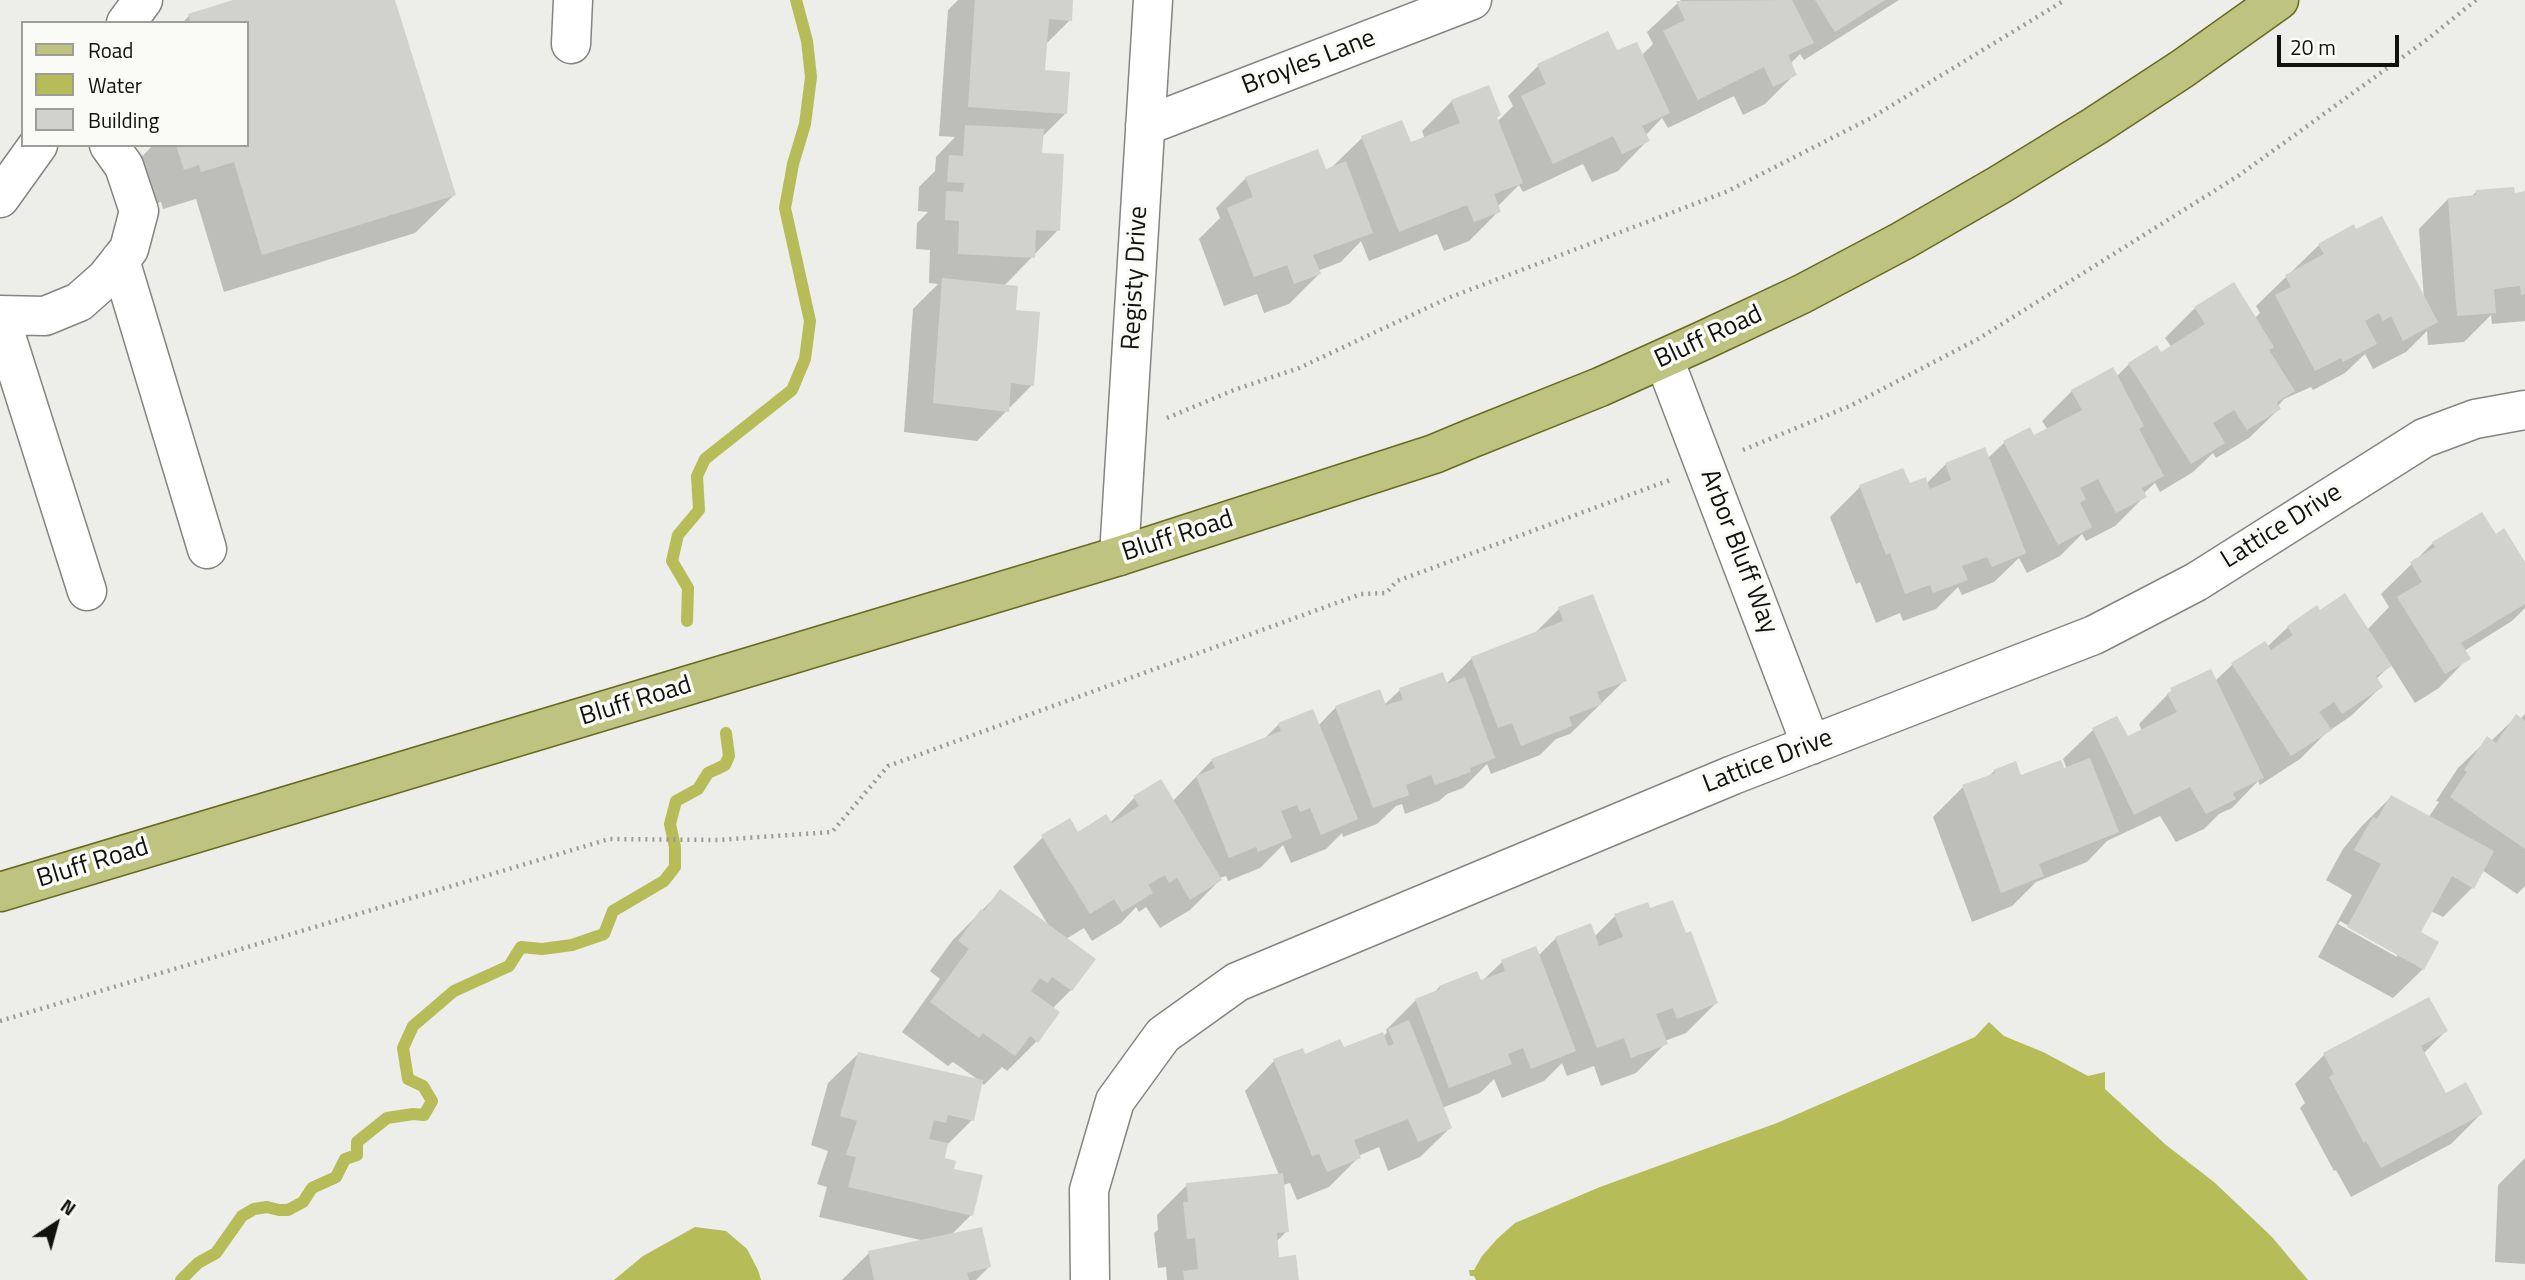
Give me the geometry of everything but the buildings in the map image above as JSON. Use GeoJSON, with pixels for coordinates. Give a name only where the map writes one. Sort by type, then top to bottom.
{"type":"FeatureCollection","features":[{"type":"Feature","properties":{"kind":"main road","name":"Bluff Road"},"geometry":{"type":"LineString","coordinates":[[0,892],[1119,556],[1434,454],[1664,359],[1802,294],[1931,225],[2117,112],[2278,0]]}},
{"type":"Feature","properties":{"kind":"street"},"geometry":{"type":"LineString","coordinates":[[127,21],[143,0]]}},
{"type":"Feature","properties":{"kind":"street"},"geometry":{"type":"LineString","coordinates":[[571,44],[573,0]]}},
{"type":"Feature","properties":{"kind":"street","name":"Registy Drive"},"geometry":{"type":"LineString","coordinates":[[1119,556],[1153,0]]}},
{"type":"Feature","properties":{"kind":"street","name":"Broyles Lane"},"geometry":{"type":"LineString","coordinates":[[1145,126],[1472,0]]}},
{"type":"Feature","properties":{"kind":"street"},"geometry":{"type":"LineString","coordinates":[[0,198],[37,147]]}},
{"type":"Feature","properties":{"kind":"street"},"geometry":{"type":"LineString","coordinates":[[87,591],[0,316],[44,316],[79,302],[106,278],[129,249],[139,211],[124,166],[110,147]]}},
{"type":"Feature","properties":{"kind":"street"},"geometry":{"type":"LineString","coordinates":[[120,260],[208,549]]}},
{"type":"Feature","properties":{"kind":"street","name":"Arbor Bluff Way"},"geometry":{"type":"LineString","coordinates":[[1664,359],[1811,745]]}},
{"type":"Feature","properties":{"kind":"street","name":"Lattice Drive"},"geometry":{"type":"LineString","coordinates":[[1090,1280],[1089,1190],[1115,1101],[1163,1035],[1237,982],[1720,780],[2094,635],[2196,582],[2424,438],[2484,416],[2525,410]]}},
{"type":"Feature","properties":{"kind":"path"},"geometry":{"type":"LineString","coordinates":[[1127,439],[1199,404],[1299,368],[1448,299],[1728,191],[1871,118],[2065,0]]}},
{"type":"Feature","properties":{"kind":"path"},"geometry":{"type":"LineString","coordinates":[[0,1021],[609,839],[718,841],[832,832],[888,766],[1361,594],[1386,593],[1397,581],[1705,467],[1853,405],[1978,340],[2238,176],[2429,38],[2476,0]]}},
{"type":"Feature","properties":{"kind":"water"},"geometry":{"type":"Polygon","coordinates":[[[1989,1022],[2004,1036],[2043,1052],[2088,1076],[2105,1072],[2105,1089],[2166,1145],[2214,1182],[2272,1237],[2308,1280],[1476,1280],[1474,1276],[1470,1276],[1469,1270],[1474,1270],[1482,1256],[1515,1223],[1600,1187],[1777,1123],[1975,1037],[1989,1022]]]}},
{"type":"Feature","properties":{"kind":"water"},"geometry":{"type":"Polygon","coordinates":[[[695,1227],[726,1231],[747,1249],[761,1280],[614,1280],[643,1256],[695,1227]]]}},
{"type":"Feature","properties":{"kind":"waterway"},"geometry":{"type":"LineString","coordinates":[[687,621],[688,588],[672,561],[678,535],[699,510],[697,476],[705,459],[792,390],[805,359],[810,321],[785,208],[793,164],[805,124],[811,77],[807,41],[796,0]]}},
{"type":"Feature","properties":{"kind":"waterway"},"geometry":{"type":"LineString","coordinates":[[181,1280],[198,1263],[216,1253],[242,1216],[254,1209],[267,1207],[288,1210],[303,1202],[312,1188],[336,1177],[345,1159],[357,1155],[357,1142],[387,1118],[424,1115],[432,1101],[423,1086],[408,1079],[403,1048],[413,1026],[454,991],[509,966],[521,947],[542,949],[572,945],[604,934],[613,911],[664,881],[675,867],[675,847],[670,824],[676,801],[698,789],[708,773],[725,765],[729,756],[726,733]]}}]}
